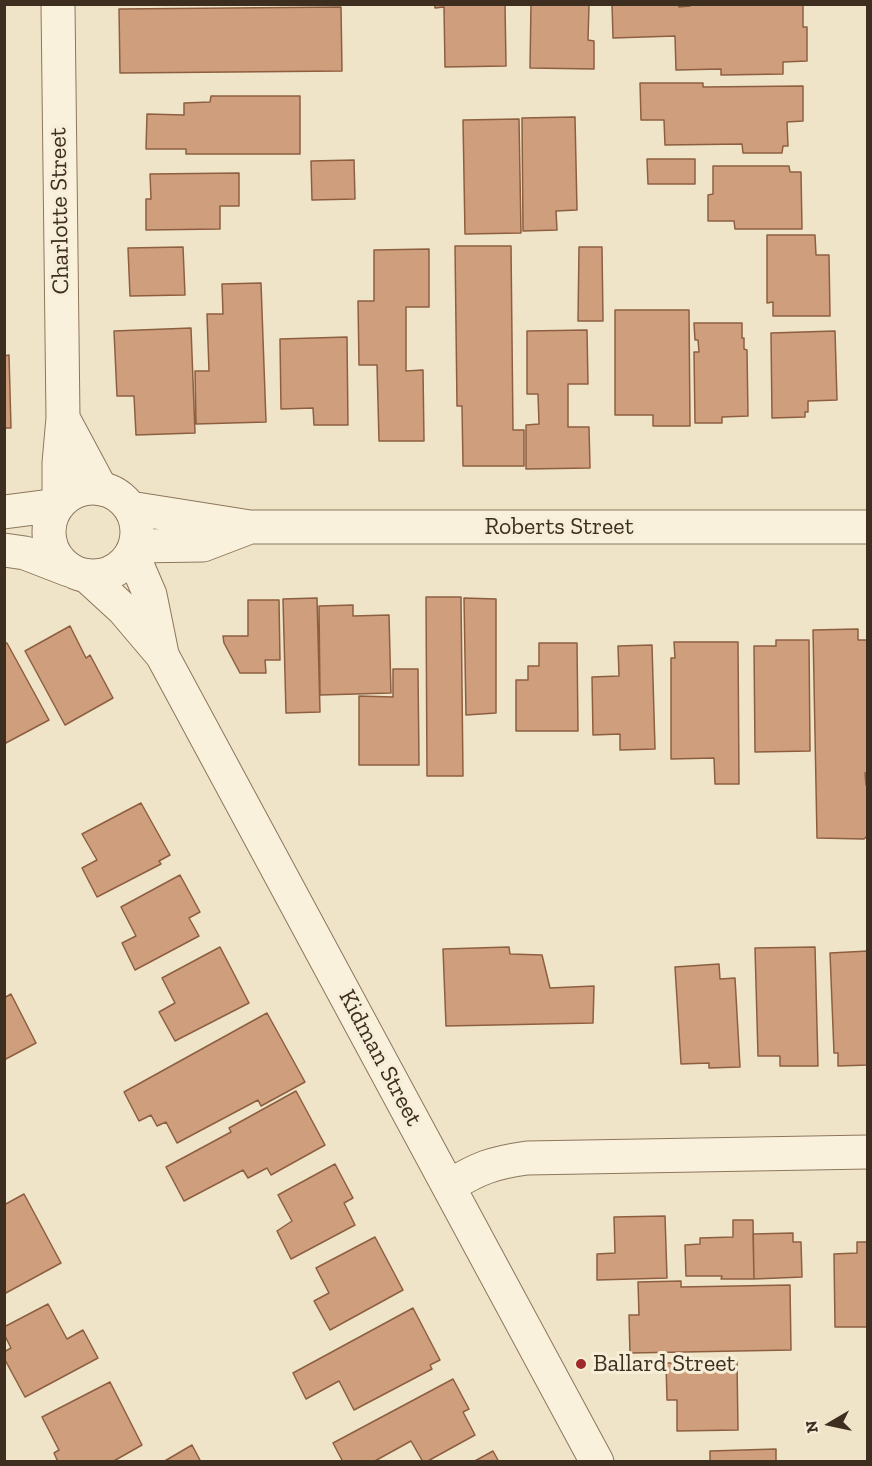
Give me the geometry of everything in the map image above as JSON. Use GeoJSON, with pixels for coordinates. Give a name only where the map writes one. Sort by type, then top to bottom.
{"type":"FeatureCollection","features":[{"type":"Feature","properties":{"kind":"street","name":"Charlotte Street"},"geometry":{"type":"LineString","coordinates":[[58,4],[63,418],[58,504]]}},
{"type":"Feature","properties":{"kind":"street","name":"Charlotte Street"},"geometry":{"type":"LineString","coordinates":[[63,418],[101,489]]}},
{"type":"Feature","properties":{"kind":"street"},"geometry":{"type":"LineString","coordinates":[[4,513],[58,504],[78,490],[101,489],[122,499],[130,508],[137,532],[134,549],[124,564],[114,572],[100,577],[78,573],[25,553],[4,550]]}},
{"type":"Feature","properties":{"kind":"street"},"geometry":{"type":"LineString","coordinates":[[58,504],[51,518],[48,532],[51,547],[58,559],[78,573]]}},
{"type":"Feature","properties":{"kind":"street","name":"Roberts Street"},"geometry":{"type":"LineString","coordinates":[[130,508],[250,527],[867,527]]}},
{"type":"Feature","properties":{"kind":"street","name":"Roberts Street"},"geometry":{"type":"LineString","coordinates":[[134,549],[203,545],[250,527]]}},
{"type":"Feature","properties":{"kind":"street","name":"Kidman Street"},"geometry":{"type":"LineString","coordinates":[[134,549],[150,596],[162,655]]}},
{"type":"Feature","properties":{"kind":"street","name":"Kidman Street"},"geometry":{"type":"LineString","coordinates":[[78,573],[123,609],[162,655],[597,1461]]}},
{"type":"Feature","properties":{"kind":"street"},"geometry":{"type":"LineString","coordinates":[[448,1186],[496,1162],[528,1158],[867,1152]]}},
{"type":"Feature","properties":{"kind":"building"},"geometry":{"type":"Polygon","coordinates":[[[435,4],[505,4],[506,66],[445,67],[444,7],[435,8],[435,4]]]}},
{"type":"Feature","properties":{"kind":"building"},"geometry":{"type":"Polygon","coordinates":[[[531,4],[599,4],[589,5],[588,40],[594,41],[594,69],[530,68],[531,4]]]}},
{"type":"Feature","properties":{"kind":"building"},"geometry":{"type":"Polygon","coordinates":[[[612,4],[679,4],[679,7],[691,4],[803,4],[803,27],[807,27],[807,61],[783,62],[783,74],[721,75],[721,69],[676,70],[675,36],[613,38],[612,4]]]}},
{"type":"Feature","properties":{"kind":"building"},"geometry":{"type":"Polygon","coordinates":[[[341,7],[342,71],[120,73],[119,9],[341,7]]]}},
{"type":"Feature","properties":{"kind":"building"},"geometry":{"type":"Polygon","coordinates":[[[640,83],[703,83],[703,87],[803,86],[803,121],[787,122],[788,146],[783,146],[782,153],[743,153],[742,144],[665,145],[664,120],[641,120],[640,83]]]}},
{"type":"Feature","properties":{"kind":"building"},"geometry":{"type":"Polygon","coordinates":[[[211,96],[300,96],[300,154],[186,154],[186,149],[146,149],[147,114],[184,115],[184,103],[210,102],[211,96]]]}},
{"type":"Feature","properties":{"kind":"building"},"geometry":{"type":"Polygon","coordinates":[[[575,117],[577,210],[556,211],[557,230],[523,231],[522,118],[575,117]]]}},
{"type":"Feature","properties":{"kind":"building"},"geometry":{"type":"Polygon","coordinates":[[[519,119],[521,233],[465,234],[463,120],[519,119]]]}},
{"type":"Feature","properties":{"kind":"building"},"geometry":{"type":"Polygon","coordinates":[[[647,159],[695,159],[695,184],[648,184],[647,159]]]}},
{"type":"Feature","properties":{"kind":"building"},"geometry":{"type":"Polygon","coordinates":[[[354,160],[355,199],[312,200],[311,161],[354,160]]]}},
{"type":"Feature","properties":{"kind":"building"},"geometry":{"type":"Polygon","coordinates":[[[713,166],[789,166],[790,172],[801,172],[802,229],[735,229],[734,221],[708,221],[708,195],[713,194],[713,166]]]}},
{"type":"Feature","properties":{"kind":"building"},"geometry":{"type":"Polygon","coordinates":[[[239,173],[239,206],[220,206],[220,229],[146,230],[146,199],[151,199],[150,174],[239,173]]]}},
{"type":"Feature","properties":{"kind":"building"},"geometry":{"type":"Polygon","coordinates":[[[767,235],[815,235],[816,255],[829,255],[830,316],[773,316],[773,302],[767,303],[767,235]]]}},
{"type":"Feature","properties":{"kind":"building"},"geometry":{"type":"Polygon","coordinates":[[[455,246],[511,246],[513,430],[524,430],[524,466],[463,466],[462,406],[457,406],[455,246]]]}},
{"type":"Feature","properties":{"kind":"building"},"geometry":{"type":"Polygon","coordinates":[[[183,247],[185,295],[130,296],[128,248],[183,247]]]}},
{"type":"Feature","properties":{"kind":"building"},"geometry":{"type":"Polygon","coordinates":[[[579,247],[602,247],[603,321],[578,321],[579,247]]]}},
{"type":"Feature","properties":{"kind":"building"},"geometry":{"type":"Polygon","coordinates":[[[429,249],[429,307],[406,307],[406,371],[423,370],[424,441],[379,441],[377,365],[359,365],[358,301],[374,301],[374,250],[429,249]]]}},
{"type":"Feature","properties":{"kind":"building"},"geometry":{"type":"Polygon","coordinates":[[[261,283],[266,422],[196,424],[195,371],[209,371],[207,314],[223,314],[222,284],[261,283]]]}},
{"type":"Feature","properties":{"kind":"building"},"geometry":{"type":"Polygon","coordinates":[[[615,310],[689,310],[690,426],[653,426],[653,415],[615,415],[615,310]]]}},
{"type":"Feature","properties":{"kind":"building"},"geometry":{"type":"Polygon","coordinates":[[[694,323],[742,323],[744,349],[747,350],[748,416],[722,417],[722,423],[695,423],[694,352],[699,352],[698,340],[695,340],[694,323]]]}},
{"type":"Feature","properties":{"kind":"building"},"geometry":{"type":"Polygon","coordinates":[[[191,328],[195,433],[136,435],[134,396],[117,396],[114,331],[191,328]]]}},
{"type":"Feature","properties":{"kind":"building"},"geometry":{"type":"Polygon","coordinates":[[[587,330],[588,384],[568,384],[568,427],[589,427],[590,468],[526,469],[526,425],[539,424],[538,394],[527,394],[527,331],[587,330]]]}},
{"type":"Feature","properties":{"kind":"building"},"geometry":{"type":"Polygon","coordinates":[[[835,331],[837,400],[808,401],[808,412],[805,412],[805,417],[772,418],[771,333],[835,331]]]}},
{"type":"Feature","properties":{"kind":"building"},"geometry":{"type":"Polygon","coordinates":[[[347,337],[348,425],[314,425],[313,408],[281,409],[280,339],[347,337]]]}},
{"type":"Feature","properties":{"kind":"building"},"geometry":{"type":"Polygon","coordinates":[[[9,355],[11,428],[4,428],[4,356],[9,355]]]}},
{"type":"Feature","properties":{"kind":"building"},"geometry":{"type":"Polygon","coordinates":[[[426,597],[461,597],[463,776],[427,776],[426,597]]]}},
{"type":"Feature","properties":{"kind":"building"},"geometry":{"type":"Polygon","coordinates":[[[317,598],[320,712],[286,713],[283,599],[317,598]]]}},
{"type":"Feature","properties":{"kind":"building"},"geometry":{"type":"Polygon","coordinates":[[[464,598],[496,599],[496,713],[466,715],[464,598]]]}},
{"type":"Feature","properties":{"kind":"building"},"geometry":{"type":"Polygon","coordinates":[[[248,600],[279,600],[280,660],[265,660],[266,673],[240,673],[224,643],[223,636],[248,636],[248,600]]]}},
{"type":"Feature","properties":{"kind":"building"},"geometry":{"type":"Polygon","coordinates":[[[353,605],[353,616],[389,615],[391,693],[320,695],[319,606],[353,605]]]}},
{"type":"Feature","properties":{"kind":"building"},"geometry":{"type":"Polygon","coordinates":[[[70,626],[86,658],[90,655],[113,698],[65,725],[25,651],[70,626]]]}},
{"type":"Feature","properties":{"kind":"building"},"geometry":{"type":"Polygon","coordinates":[[[858,629],[858,640],[868,640],[868,773],[865,773],[866,785],[868,785],[868,835],[864,839],[817,838],[813,630],[858,629]]]}},
{"type":"Feature","properties":{"kind":"building"},"geometry":{"type":"Polygon","coordinates":[[[776,640],[809,640],[810,751],[755,752],[754,646],[776,646],[776,640]]]}},
{"type":"Feature","properties":{"kind":"building"},"geometry":{"type":"Polygon","coordinates":[[[674,642],[738,642],[739,784],[715,784],[714,758],[671,759],[671,658],[675,658],[674,642]]]}},
{"type":"Feature","properties":{"kind":"building"},"geometry":{"type":"Polygon","coordinates":[[[7,643],[49,720],[4,744],[4,644],[7,643]]]}},
{"type":"Feature","properties":{"kind":"building"},"geometry":{"type":"Polygon","coordinates":[[[539,643],[577,643],[578,731],[516,731],[516,680],[528,680],[528,666],[539,666],[539,643]]]}},
{"type":"Feature","properties":{"kind":"building"},"geometry":{"type":"Polygon","coordinates":[[[652,645],[655,749],[620,750],[620,734],[593,735],[592,677],[619,676],[618,646],[652,645]]]}},
{"type":"Feature","properties":{"kind":"building"},"geometry":{"type":"Polygon","coordinates":[[[393,669],[418,669],[419,765],[359,765],[359,696],[393,697],[393,669]]]}},
{"type":"Feature","properties":{"kind":"building"},"geometry":{"type":"Polygon","coordinates":[[[141,803],[170,855],[159,861],[161,864],[97,897],[82,868],[97,860],[82,834],[141,803]]]}},
{"type":"Feature","properties":{"kind":"building"},"geometry":{"type":"Polygon","coordinates":[[[180,875],[200,912],[189,918],[199,936],[135,970],[122,943],[136,936],[121,907],[180,875]]]}},
{"type":"Feature","properties":{"kind":"building"},"geometry":{"type":"Polygon","coordinates":[[[220,947],[249,1003],[175,1041],[159,1012],[175,1003],[162,978],[220,947]]]}},
{"type":"Feature","properties":{"kind":"building"},"geometry":{"type":"Polygon","coordinates":[[[509,947],[510,954],[542,955],[550,988],[594,986],[593,1023],[446,1026],[443,949],[509,947]]]}},
{"type":"Feature","properties":{"kind":"building"},"geometry":{"type":"Polygon","coordinates":[[[815,947],[818,1066],[780,1066],[780,1056],[758,1056],[755,948],[815,947]]]}},
{"type":"Feature","properties":{"kind":"building"},"geometry":{"type":"Polygon","coordinates":[[[868,951],[868,1065],[838,1066],[838,1053],[834,1053],[830,953],[868,951]]]}},
{"type":"Feature","properties":{"kind":"building"},"geometry":{"type":"Polygon","coordinates":[[[719,964],[720,979],[735,978],[740,1067],[709,1068],[709,1063],[681,1064],[675,967],[719,964]]]}},
{"type":"Feature","properties":{"kind":"building"},"geometry":{"type":"Polygon","coordinates":[[[11,994],[36,1043],[4,1060],[4,998],[11,994]]]}},
{"type":"Feature","properties":{"kind":"building"},"geometry":{"type":"Polygon","coordinates":[[[267,1013],[305,1082],[261,1106],[258,1100],[177,1143],[166,1122],[157,1126],[151,1115],[139,1121],[124,1092],[267,1013]]]}},
{"type":"Feature","properties":{"kind":"building"},"geometry":{"type":"Polygon","coordinates":[[[296,1091],[325,1145],[271,1175],[267,1168],[248,1178],[243,1170],[184,1201],[166,1167],[231,1132],[229,1128],[296,1091]]]}},
{"type":"Feature","properties":{"kind":"building"},"geometry":{"type":"Polygon","coordinates":[[[335,1164],[353,1198],[344,1203],[355,1225],[291,1259],[277,1231],[292,1221],[278,1195],[335,1164]]]}},
{"type":"Feature","properties":{"kind":"building"},"geometry":{"type":"Polygon","coordinates":[[[24,1194],[61,1263],[4,1294],[4,1205],[24,1194]]]}},
{"type":"Feature","properties":{"kind":"building"},"geometry":{"type":"Polygon","coordinates":[[[665,1216],[667,1278],[597,1280],[597,1254],[615,1253],[614,1217],[665,1216]]]}},
{"type":"Feature","properties":{"kind":"building"},"geometry":{"type":"Polygon","coordinates":[[[733,1220],[753,1220],[754,1279],[686,1276],[685,1245],[700,1244],[700,1238],[733,1237],[733,1220]]]}},
{"type":"Feature","properties":{"kind":"building"},"geometry":{"type":"Polygon","coordinates":[[[793,1233],[793,1242],[801,1242],[802,1277],[754,1279],[753,1234],[793,1233]]]}},
{"type":"Feature","properties":{"kind":"building"},"geometry":{"type":"Polygon","coordinates":[[[375,1237],[403,1290],[330,1330],[314,1301],[329,1293],[316,1268],[375,1237]]]}},
{"type":"Feature","properties":{"kind":"building"},"geometry":{"type":"Polygon","coordinates":[[[857,1242],[868,1242],[868,1327],[835,1327],[834,1254],[857,1253],[857,1242]]]}},
{"type":"Feature","properties":{"kind":"building"},"geometry":{"type":"Polygon","coordinates":[[[681,1281],[681,1287],[790,1285],[791,1350],[630,1353],[629,1315],[639,1315],[638,1282],[681,1281]]]}},
{"type":"Feature","properties":{"kind":"building"},"geometry":{"type":"Polygon","coordinates":[[[48,1304],[67,1339],[83,1330],[98,1358],[25,1397],[4,1358],[4,1352],[11,1348],[4,1334],[4,1327],[48,1304]]]}},
{"type":"Feature","properties":{"kind":"building"},"geometry":{"type":"Polygon","coordinates":[[[413,1308],[440,1360],[430,1365],[432,1369],[354,1410],[339,1381],[306,1399],[293,1373],[413,1308]]]}},
{"type":"Feature","properties":{"kind":"building"},"geometry":{"type":"Polygon","coordinates":[[[737,1362],[738,1430],[677,1431],[677,1400],[667,1400],[666,1363],[737,1362]]]}},
{"type":"Feature","properties":{"kind":"building"},"geometry":{"type":"Polygon","coordinates":[[[453,1379],[469,1409],[463,1412],[475,1435],[426,1462],[423,1462],[411,1441],[373,1462],[343,1462],[333,1443],[453,1379]]]}},
{"type":"Feature","properties":{"kind":"building"},"geometry":{"type":"Polygon","coordinates":[[[110,1382],[142,1445],[112,1462],[58,1462],[54,1453],[59,1450],[42,1417],[110,1382]]]}},
{"type":"Feature","properties":{"kind":"building"},"geometry":{"type":"Polygon","coordinates":[[[192,1445],[201,1462],[163,1462],[192,1445]]]}},
{"type":"Feature","properties":{"kind":"building"},"geometry":{"type":"Polygon","coordinates":[[[776,1449],[776,1462],[710,1462],[710,1451],[776,1449]]]}},
{"type":"Feature","properties":{"kind":"building"},"geometry":{"type":"Polygon","coordinates":[[[493,1451],[499,1462],[473,1462],[493,1451]]]}},
{"type":"Feature","properties":{"kind":"place","name":"Ballard Street"},"geometry":{"type":"Point","coordinates":[581,1364]}}]}
